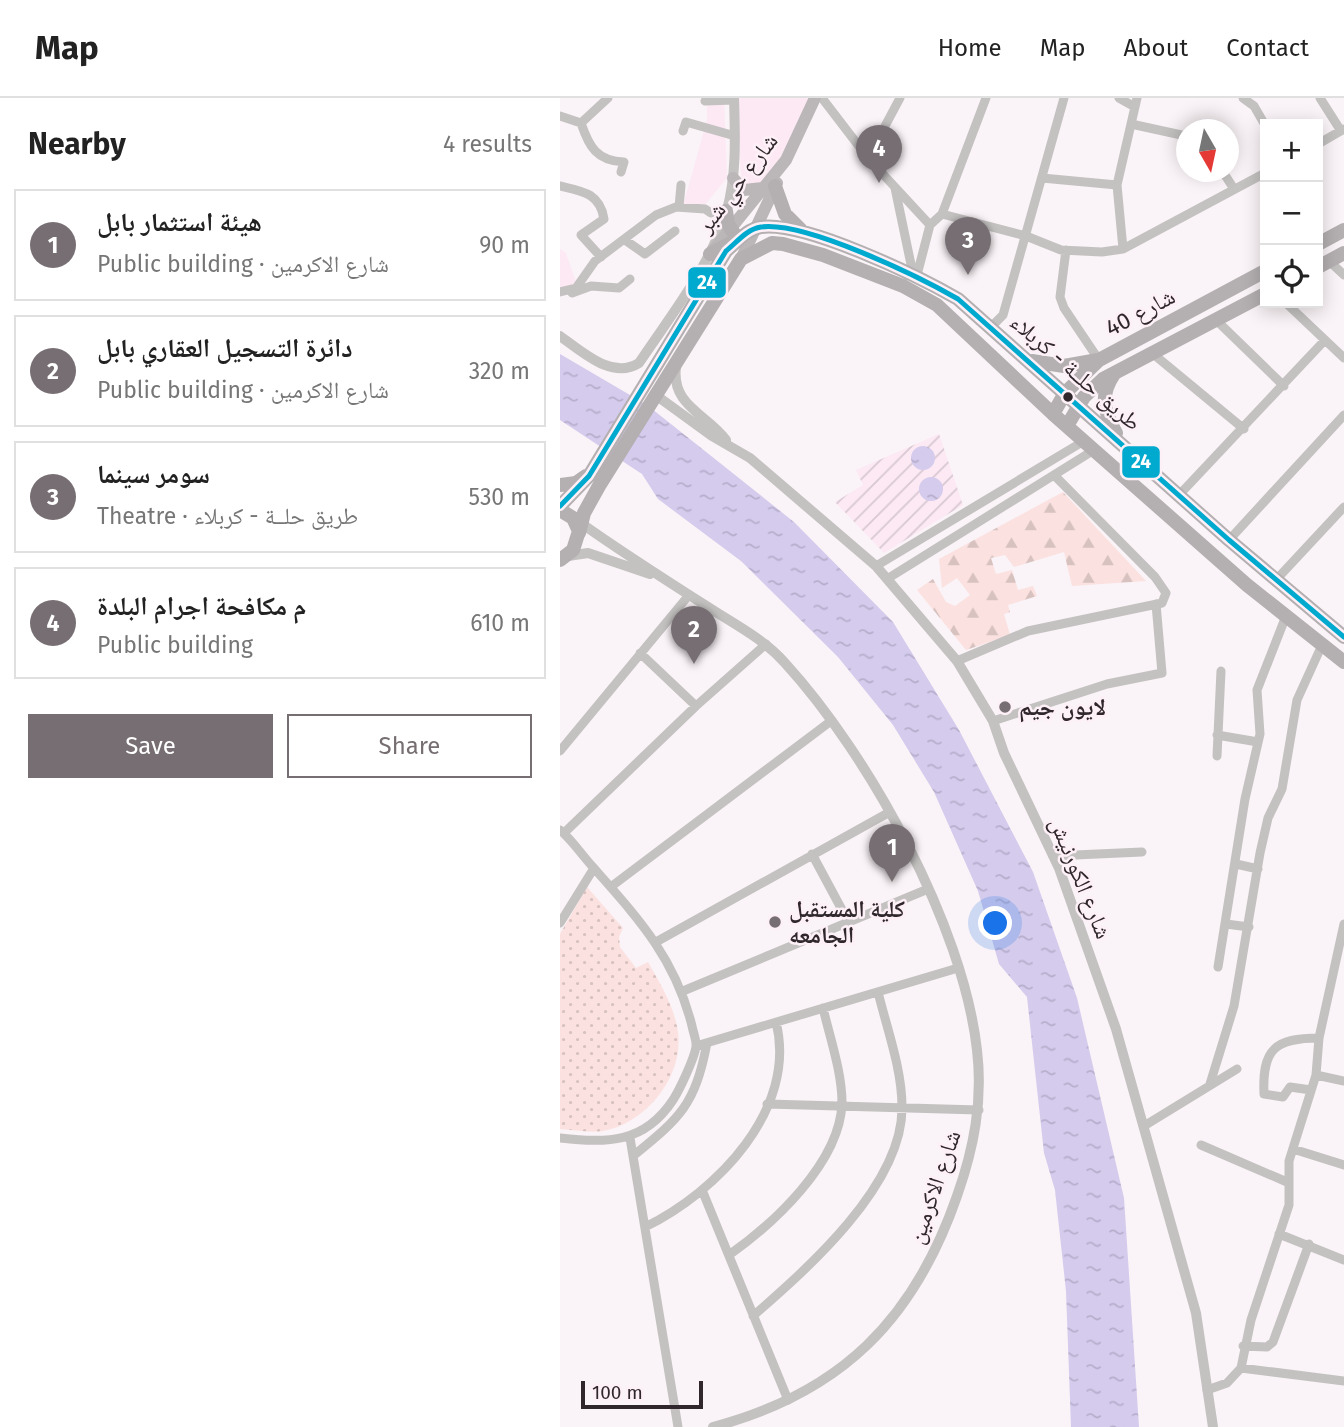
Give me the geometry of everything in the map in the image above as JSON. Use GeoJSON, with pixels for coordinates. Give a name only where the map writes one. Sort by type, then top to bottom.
{"type":"FeatureCollection","features":[{"type":"Feature","properties":{"kind":"main road","name":"شارع حي شبر"},"geometry":{"type":"LineString","coordinates":[[744,234],[786,160],[815,98]]}},
{"type":"Feature","properties":{"kind":"main road"},"geometry":{"type":"LineString","coordinates":[[733,178],[744,190],[769,187]]}},
{"type":"Feature","properties":{"kind":"main road"},"geometry":{"type":"LineString","coordinates":[[769,187],[785,214],[805,233]]}},
{"type":"Feature","properties":{"kind":"main road"},"geometry":{"type":"LineString","coordinates":[[649,399],[726,251],[744,234],[769,187]]}},
{"type":"Feature","properties":{"kind":"main road"},"geometry":{"type":"LineString","coordinates":[[568,516],[649,399],[676,367],[741,259],[744,234],[726,211]]}},
{"type":"Feature","properties":{"kind":"main road","name":"طريق حلــة - كربلاء"},"geometry":{"type":"LineString","coordinates":[[744,234],[776,227],[805,233],[915,274],[958,299],[1120,440],[1229,540],[1344,637]]}},
{"type":"Feature","properties":{"kind":"main road"},"geometry":{"type":"LineString","coordinates":[[1323,241],[1344,230]]}},
{"type":"Feature","properties":{"kind":"main road"},"geometry":{"type":"LineString","coordinates":[[710,254],[744,234]]}},
{"type":"Feature","properties":{"kind":"main road","name":"طريق حلــة - كربلاء"},"geometry":{"type":"LineString","coordinates":[[744,234],[823,255],[903,286],[937,305],[1067,426],[1085,449],[1344,662]]}},
{"type":"Feature","properties":{"kind":"main road"},"geometry":{"type":"LineString","coordinates":[[741,259],[772,243]]}},
{"type":"Feature","properties":{"kind":"main road"},"geometry":{"type":"LineString","coordinates":[[710,254],[726,251],[737,253],[741,259]]}},
{"type":"Feature","properties":{"kind":"main road"},"geometry":{"type":"LineString","coordinates":[[1323,264],[1344,253]]}},
{"type":"Feature","properties":{"kind":"main road","name":"شارع 40"},"geometry":{"type":"LineString","coordinates":[[1053,414],[1065,393],[1099,360],[1260,274]]}},
{"type":"Feature","properties":{"kind":"main road","name":"شارع 40"},"geometry":{"type":"LineString","coordinates":[[1067,426],[1079,404],[1103,379],[1116,370],[1260,296]]}},
{"type":"Feature","properties":{"kind":"main road"},"geometry":{"type":"LineString","coordinates":[[1026,360],[1063,366],[1099,360]]}},
{"type":"Feature","properties":{"kind":"main road"},"geometry":{"type":"LineString","coordinates":[[1116,370],[1103,401],[1108,419],[1120,440]]}},
{"type":"Feature","properties":{"kind":"main road"},"geometry":{"type":"LineString","coordinates":[[560,485],[576,483],[599,468]]}},
{"type":"Feature","properties":{"kind":"main road"},"geometry":{"type":"LineString","coordinates":[[562,559],[568,516],[578,490],[599,468]]}},
{"type":"Feature","properties":{"kind":"street"},"geometry":{"type":"LineString","coordinates":[[822,98],[868,158],[930,225]]}},
{"type":"Feature","properties":{"kind":"street"},"geometry":{"type":"LineString","coordinates":[[868,158],[900,98]]}},
{"type":"Feature","properties":{"kind":"street"},"geometry":{"type":"LineString","coordinates":[[915,274],[930,225],[942,214],[986,98]]}},
{"type":"Feature","properties":{"kind":"street"},"geometry":{"type":"LineString","coordinates":[[990,328],[1003,315],[1064,98]]}},
{"type":"Feature","properties":{"kind":"street"},"geometry":{"type":"LineString","coordinates":[[1119,98],[1136,103],[1117,185],[1123,249]]}},
{"type":"Feature","properties":{"kind":"street"},"geometry":{"type":"LineString","coordinates":[[1243,98],[1254,106],[1262,119]]}},
{"type":"Feature","properties":{"kind":"street"},"geometry":{"type":"LineString","coordinates":[[1320,98],[1342,130],[1323,141]]}},
{"type":"Feature","properties":{"kind":"street"},"geometry":{"type":"LineString","coordinates":[[581,123],[605,99]]}},
{"type":"Feature","properties":{"kind":"street"},"geometry":{"type":"LineString","coordinates":[[561,337],[611,368],[631,368],[639,363],[710,254],[726,211],[733,178],[734,99],[705,101]]}},
{"type":"Feature","properties":{"kind":"street"},"geometry":{"type":"LineString","coordinates":[[560,116],[581,123]]}},
{"type":"Feature","properties":{"kind":"street"},"geometry":{"type":"LineString","coordinates":[[683,131],[686,122],[735,136]]}},
{"type":"Feature","properties":{"kind":"street"},"geometry":{"type":"LineString","coordinates":[[581,123],[589,147],[610,162],[624,162],[621,172]]}},
{"type":"Feature","properties":{"kind":"street"},"geometry":{"type":"LineString","coordinates":[[1131,124],[1176,134]]}},
{"type":"Feature","properties":{"kind":"street"},"geometry":{"type":"LineString","coordinates":[[942,214],[1026,236],[1066,250],[1102,253],[1123,249],[1260,176]]}},
{"type":"Feature","properties":{"kind":"street"},"geometry":{"type":"LineString","coordinates":[[1042,178],[1117,185]]}},
{"type":"Feature","properties":{"kind":"street"},"geometry":{"type":"LineString","coordinates":[[1229,182],[1234,189]]}},
{"type":"Feature","properties":{"kind":"street"},"geometry":{"type":"LineString","coordinates":[[679,207],[681,185]]}},
{"type":"Feature","properties":{"kind":"street"},"geometry":{"type":"LineString","coordinates":[[560,186],[586,191],[599,201],[604,219],[581,235],[601,257]]}},
{"type":"Feature","properties":{"kind":"street"},"geometry":{"type":"LineString","coordinates":[[895,186],[915,274]]}},
{"type":"Feature","properties":{"kind":"street"},"geometry":{"type":"LineString","coordinates":[[560,293],[576,288],[601,257],[646,221],[679,207],[705,209],[711,213]]}},
{"type":"Feature","properties":{"kind":"street"},"geometry":{"type":"LineString","coordinates":[[625,240],[645,254],[676,231]]}},
{"type":"Feature","properties":{"kind":"street"},"geometry":{"type":"LineString","coordinates":[[1066,250],[1060,297],[1064,309],[1099,360]]}},
{"type":"Feature","properties":{"kind":"street"},"geometry":{"type":"LineString","coordinates":[[1323,264],[1344,275]]}},
{"type":"Feature","properties":{"kind":"street"},"geometry":{"type":"LineString","coordinates":[[560,293],[591,286],[619,288],[630,279]]}},
{"type":"Feature","properties":{"kind":"street"},"geometry":{"type":"LineString","coordinates":[[1291,308],[1344,358]]}},
{"type":"Feature","properties":{"kind":"street"},"geometry":{"type":"LineString","coordinates":[[1215,319],[1284,386]]}},
{"type":"Feature","properties":{"kind":"street"},"geometry":{"type":"LineString","coordinates":[[1180,494],[1325,340]]}},
{"type":"Feature","properties":{"kind":"street"},"geometry":{"type":"LineString","coordinates":[[1152,353],[1244,429]]}},
{"type":"Feature","properties":{"kind":"street"},"geometry":{"type":"LineString","coordinates":[[676,367],[675,377],[680,397],[720,433],[730,446]]}},
{"type":"Feature","properties":{"kind":"street"},"geometry":{"type":"LineString","coordinates":[[649,399],[730,446]]}},
{"type":"Feature","properties":{"kind":"street"},"geometry":{"type":"LineString","coordinates":[[1229,540],[1344,415]]}},
{"type":"Feature","properties":{"kind":"street","name":"شارع الكورنيش"},"geometry":{"type":"LineString","coordinates":[[730,446],[761,467],[876,566],[957,661],[993,721],[1004,753],[1053,856],[1116,1028],[1196,1312],[1213,1427]]}},
{"type":"Feature","properties":{"kind":"street"},"geometry":{"type":"LineString","coordinates":[[887,579],[1055,476],[1085,449]]}},
{"type":"Feature","properties":{"kind":"street"},"geometry":{"type":"LineString","coordinates":[[876,566],[1085,449]]}},
{"type":"Feature","properties":{"kind":"street"},"geometry":{"type":"LineString","coordinates":[[957,661],[1028,631],[1162,603],[1166,593],[1155,577],[1055,476]]}},
{"type":"Feature","properties":{"kind":"street"},"geometry":{"type":"LineString","coordinates":[[1276,581],[1344,507]]}},
{"type":"Feature","properties":{"kind":"street","name":"شارع الاكرمين"},"geometry":{"type":"LineString","coordinates":[[568,516],[766,644],[791,670],[831,721],[888,813],[928,889],[958,968],[977,1047],[979,1110],[966,1170],[940,1242],[901,1311],[877,1338],[854,1358],[788,1400],[713,1427]]}},
{"type":"Feature","properties":{"kind":"street","name":"شارع الاكرمين"},"geometry":{"type":"LineString","coordinates":[[562,559],[588,553],[665,580]]}},
{"type":"Feature","properties":{"kind":"street"},"geometry":{"type":"LineString","coordinates":[[560,751],[689,595]]}},
{"type":"Feature","properties":{"kind":"street"},"geometry":{"type":"LineString","coordinates":[[993,721],[1107,684],[1162,673],[1156,604]]}},
{"type":"Feature","properties":{"kind":"street"},"geometry":{"type":"LineString","coordinates":[[1218,967],[1245,799],[1258,742],[1257,690],[1286,616]]}},
{"type":"Feature","properties":{"kind":"street"},"geometry":{"type":"LineString","coordinates":[[560,1139],[595,1142],[630,1138],[666,1110],[679,1090],[696,1046],[683,991],[656,942],[562,831],[766,644]]}},
{"type":"Feature","properties":{"kind":"street"},"geometry":{"type":"LineString","coordinates":[[1210,1084],[1234,1006],[1268,818],[1282,789],[1297,700],[1322,645]]}},
{"type":"Feature","properties":{"kind":"street"},"geometry":{"type":"LineString","coordinates":[[640,653],[696,706]]}},
{"type":"Feature","properties":{"kind":"street"},"geometry":{"type":"LineString","coordinates":[[1217,756],[1221,671]]}},
{"type":"Feature","properties":{"kind":"street"},"geometry":{"type":"LineString","coordinates":[[612,887],[831,721]]}},
{"type":"Feature","properties":{"kind":"street"},"geometry":{"type":"LineString","coordinates":[[1217,735],[1258,742]]}},
{"type":"Feature","properties":{"kind":"street"},"geometry":{"type":"LineString","coordinates":[[656,942],[888,813]]}},
{"type":"Feature","properties":{"kind":"street"},"geometry":{"type":"LineString","coordinates":[[1053,856],[1142,852]]}},
{"type":"Feature","properties":{"kind":"street"},"geometry":{"type":"LineString","coordinates":[[812,855],[848,921]]}},
{"type":"Feature","properties":{"kind":"street"},"geometry":{"type":"LineString","coordinates":[[1236,864],[1258,869]]}},
{"type":"Feature","properties":{"kind":"street"},"geometry":{"type":"LineString","coordinates":[[560,923],[594,868]]}},
{"type":"Feature","properties":{"kind":"street"},"geometry":{"type":"LineString","coordinates":[[683,991],[928,889]]}},
{"type":"Feature","properties":{"kind":"street"},"geometry":{"type":"LineString","coordinates":[[1226,924],[1249,927]]}},
{"type":"Feature","properties":{"kind":"street"},"geometry":{"type":"LineString","coordinates":[[1208,1390],[1227,1383],[1241,1368],[1243,1346],[1289,1205],[1287,1182],[1293,1149],[1316,1075],[1319,1038],[1344,924]]}},
{"type":"Feature","properties":{"kind":"street"},"geometry":{"type":"LineString","coordinates":[[696,1046],[958,968]]}},
{"type":"Feature","properties":{"kind":"street"},"geometry":{"type":"LineString","coordinates":[[753,1316],[820,1256],[858,1210],[884,1168],[897,1138],[902,1108],[899,1078],[878,992]]}},
{"type":"Feature","properties":{"kind":"street"},"geometry":{"type":"LineString","coordinates":[[729,1255],[779,1217],[799,1195],[823,1157],[835,1131],[842,1106],[823,1008]]}},
{"type":"Feature","properties":{"kind":"street"},"geometry":{"type":"LineString","coordinates":[[645,1227],[668,1216],[702,1190],[739,1151],[767,1104],[782,1055],[776,1022]]}},
{"type":"Feature","properties":{"kind":"street"},"geometry":{"type":"LineString","coordinates":[[1311,1090],[1295,1086],[1290,1087],[1283,1097],[1267,1096],[1264,1094],[1265,1069],[1267,1057],[1278,1045],[1300,1038],[1319,1038]]}},
{"type":"Feature","properties":{"kind":"street"},"geometry":{"type":"LineString","coordinates":[[633,1156],[669,1127],[692,1099],[707,1043]]}},
{"type":"Feature","properties":{"kind":"street"},"geometry":{"type":"LineString","coordinates":[[1144,1126],[1237,1069]]}},
{"type":"Feature","properties":{"kind":"street"},"geometry":{"type":"LineString","coordinates":[[1316,1075],[1344,1081]]}},
{"type":"Feature","properties":{"kind":"street"},"geometry":{"type":"LineString","coordinates":[[767,1104],[979,1110]]}},
{"type":"Feature","properties":{"kind":"street"},"geometry":{"type":"LineString","coordinates":[[630,1138],[678,1427]]}},
{"type":"Feature","properties":{"kind":"street"},"geometry":{"type":"LineString","coordinates":[[1201,1145],[1287,1182]]}},
{"type":"Feature","properties":{"kind":"street"},"geometry":{"type":"LineString","coordinates":[[1293,1149],[1344,1165]]}},
{"type":"Feature","properties":{"kind":"street"},"geometry":{"type":"LineString","coordinates":[[702,1190],[788,1400]]}},
{"type":"Feature","properties":{"kind":"street"},"geometry":{"type":"LineString","coordinates":[[1279,1234],[1344,1260]]}},
{"type":"Feature","properties":{"kind":"street"},"geometry":{"type":"LineString","coordinates":[[1243,1346],[1267,1347],[1273,1342],[1309,1244]]}},
{"type":"Feature","properties":{"kind":"street"},"geometry":{"type":"LineString","coordinates":[[1241,1368],[1344,1381]]}},
{"type":"Feature","properties":{"kind":"shaded area"},"geometry":{"type":"Polygon","coordinates":[[[707,98],[724,98],[727,178],[703,207],[683,206],[707,120],[707,98]]]}},
{"type":"Feature","properties":{"kind":"shaded area"},"geometry":{"type":"Polygon","coordinates":[[[737,98],[813,98],[773,185],[742,192],[737,98]]]}},
{"type":"Feature","properties":{"kind":"shaded area"},"geometry":{"type":"Polygon","coordinates":[[[560,249],[566,253],[578,288],[560,294],[560,249]]]}},
{"type":"Feature","properties":{"kind":"shaded area"},"geometry":{"type":"Polygon","coordinates":[[[939,434],[963,505],[884,553],[835,502],[863,485],[856,470],[939,434]]]}},
{"type":"Feature","properties":{"kind":"green space"},"geometry":{"type":"Polygon","coordinates":[[[1063,492],[1146,581],[1072,586],[1064,552],[1014,567],[1005,555],[991,558],[996,574],[1012,570],[1018,590],[1033,586],[1037,596],[1008,605],[1010,612],[1004,614],[1010,635],[966,650],[917,590],[933,579],[946,602],[955,606],[970,595],[957,578],[942,588],[939,559],[1063,492]]]}},
{"type":"Feature","properties":{"kind":"green space"},"geometry":{"type":"Polygon","coordinates":[[[587,887],[623,928],[619,937],[620,947],[636,968],[648,962],[672,1009],[679,1043],[670,1077],[649,1106],[620,1126],[598,1132],[560,1129],[560,934],[587,887]]]}},
{"type":"Feature","properties":{"kind":"water"},"geometry":{"type":"Polygon","coordinates":[[[560,354],[647,405],[794,522],[893,622],[959,730],[1033,872],[1077,998],[1124,1198],[1139,1427],[1071,1427],[1066,1291],[1055,1190],[1044,1153],[1027,997],[999,964],[978,891],[934,792],[893,725],[838,657],[741,561],[658,499],[642,474],[560,420],[560,354]]]}},
{"type":"Feature","properties":{"kind":"water"},"geometry":{"type":"Polygon","coordinates":[[[923,446],[934,453],[935,458],[928,469],[923,470],[912,463],[911,458],[918,447],[923,446]]]}},
{"type":"Feature","properties":{"kind":"water"},"geometry":{"type":"Polygon","coordinates":[[[931,477],[942,484],[943,489],[936,500],[931,501],[920,494],[919,489],[926,478],[931,477]]]}},
{"type":"Feature","properties":{"kind":"transit line","name":"24"},"geometry":{"type":"LineString","coordinates":[[560,506],[589,476],[726,251],[756,228],[780,227],[805,232],[861,252],[958,299],[1229,540],[1344,637]]}},
{"type":"Feature","properties":{"kind":"place","name":"م مكافحة اجرام البلدة"},"geometry":{"type":"Point","coordinates":[879,183]}},
{"type":"Feature","properties":{"kind":"place","name":"سومر سينما"},"geometry":{"type":"Point","coordinates":[968,275]}},
{"type":"Feature","properties":{"kind":"place","name":"دائرة التسجيل العقاري بابل"},"geometry":{"type":"Point","coordinates":[694,664]}},
{"type":"Feature","properties":{"kind":"place","name":"لايون جيم"},"geometry":{"type":"Point","coordinates":[1005,707]}},
{"type":"Feature","properties":{"kind":"place","name":"هيئة استثمار بابل"},"geometry":{"type":"Point","coordinates":[892,882]}},
{"type":"Feature","properties":{"kind":"place","name":"كلية المستقبل الجامعه"},"geometry":{"type":"Point","coordinates":[775,922]}}]}
